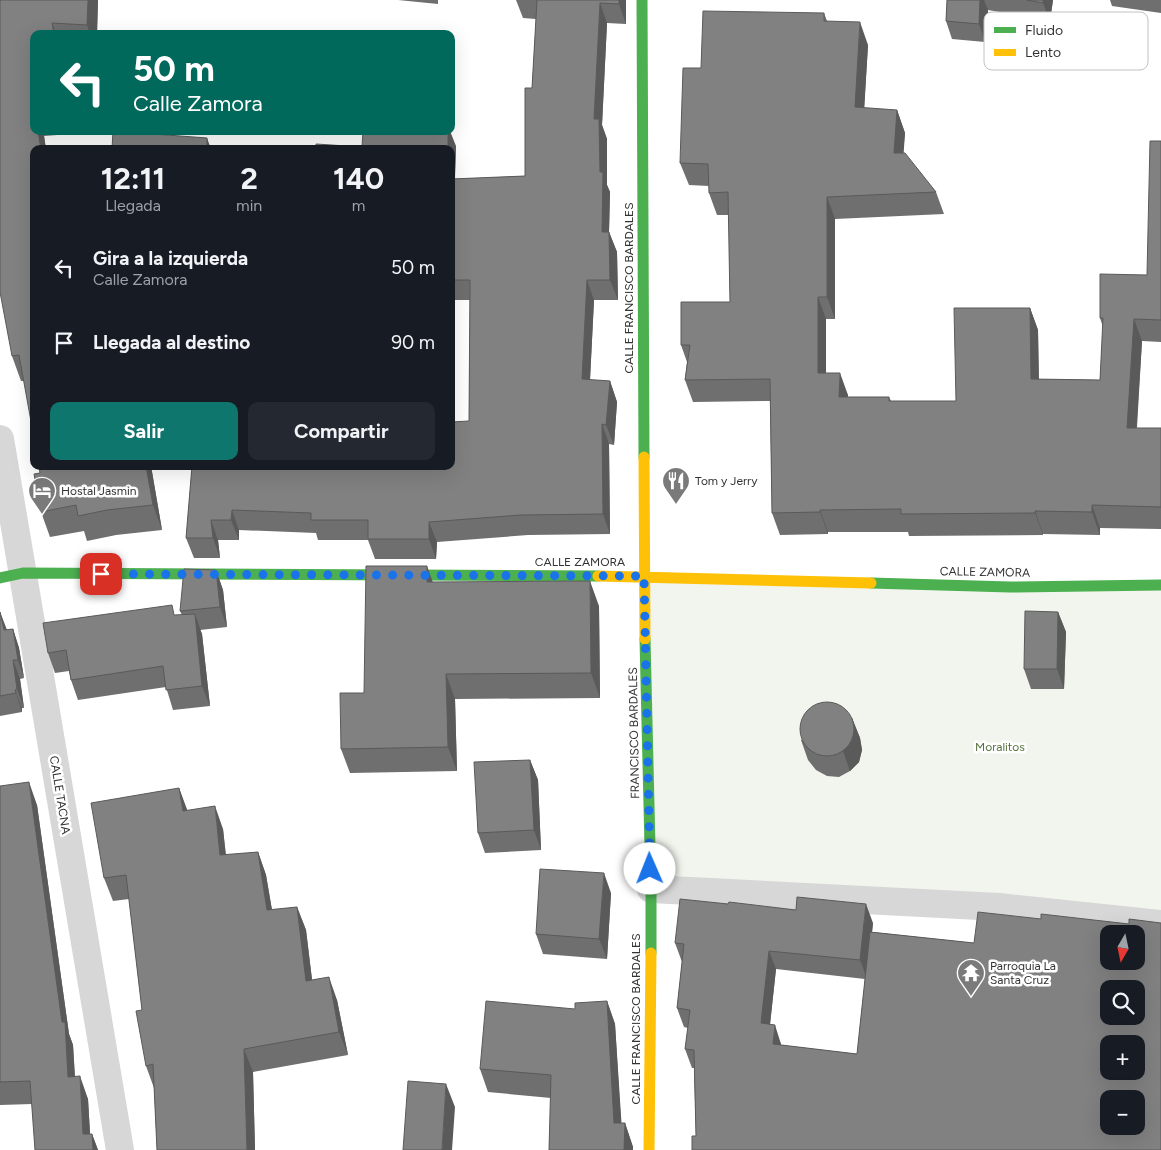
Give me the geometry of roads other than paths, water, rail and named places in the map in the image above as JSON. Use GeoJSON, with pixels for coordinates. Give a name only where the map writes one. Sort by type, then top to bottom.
{"type":"FeatureCollection","features":[{"type":"Feature","properties":{"kind":"street","name":"CALLE FRANCISCO BARDALES"},"geometry":{"type":"LineString","coordinates":[[642,0],[644,576]]}},
{"type":"Feature","properties":{"kind":"street","name":"CALLE TACNA"},"geometry":{"type":"LineString","coordinates":[[0,439],[12,575],[120,1150]]}},
{"type":"Feature","properties":{"kind":"street","name":"CALLE ZAMORA"},"geometry":{"type":"LineString","coordinates":[[12,575],[644,576],[1010,587],[1161,586]]}},
{"type":"Feature","properties":{"kind":"street","name":"FRANCISCO BARDALES"},"geometry":{"type":"LineString","coordinates":[[644,576],[651,889]]}},
{"type":"Feature","properties":{"kind":"street","name":"CALLE FRANCISCO BARDALES"},"geometry":{"type":"LineString","coordinates":[[649,1150],[651,889]]}},
{"type":"Feature","properties":{"kind":"street"},"geometry":{"type":"LineString","coordinates":[[651,889],[999,907],[1161,924]]}},
{"type":"Feature","properties":{"kind":"place","name":"Tom y Jerry"},"geometry":{"type":"Point","coordinates":[676,505]}},
{"type":"Feature","properties":{"kind":"place","name":"Hostal Jasmin"},"geometry":{"type":"Point","coordinates":[42,515]}},
{"type":"Feature","properties":{"kind":"place","name":"Parroquia La Santa Cruz"},"geometry":{"type":"Point","coordinates":[971,997]}},
{"type":"Feature","properties":{"kind":"park label","name":"Moralitos"},"geometry":{"type":"Point","coordinates":[1000,747]}}]}
